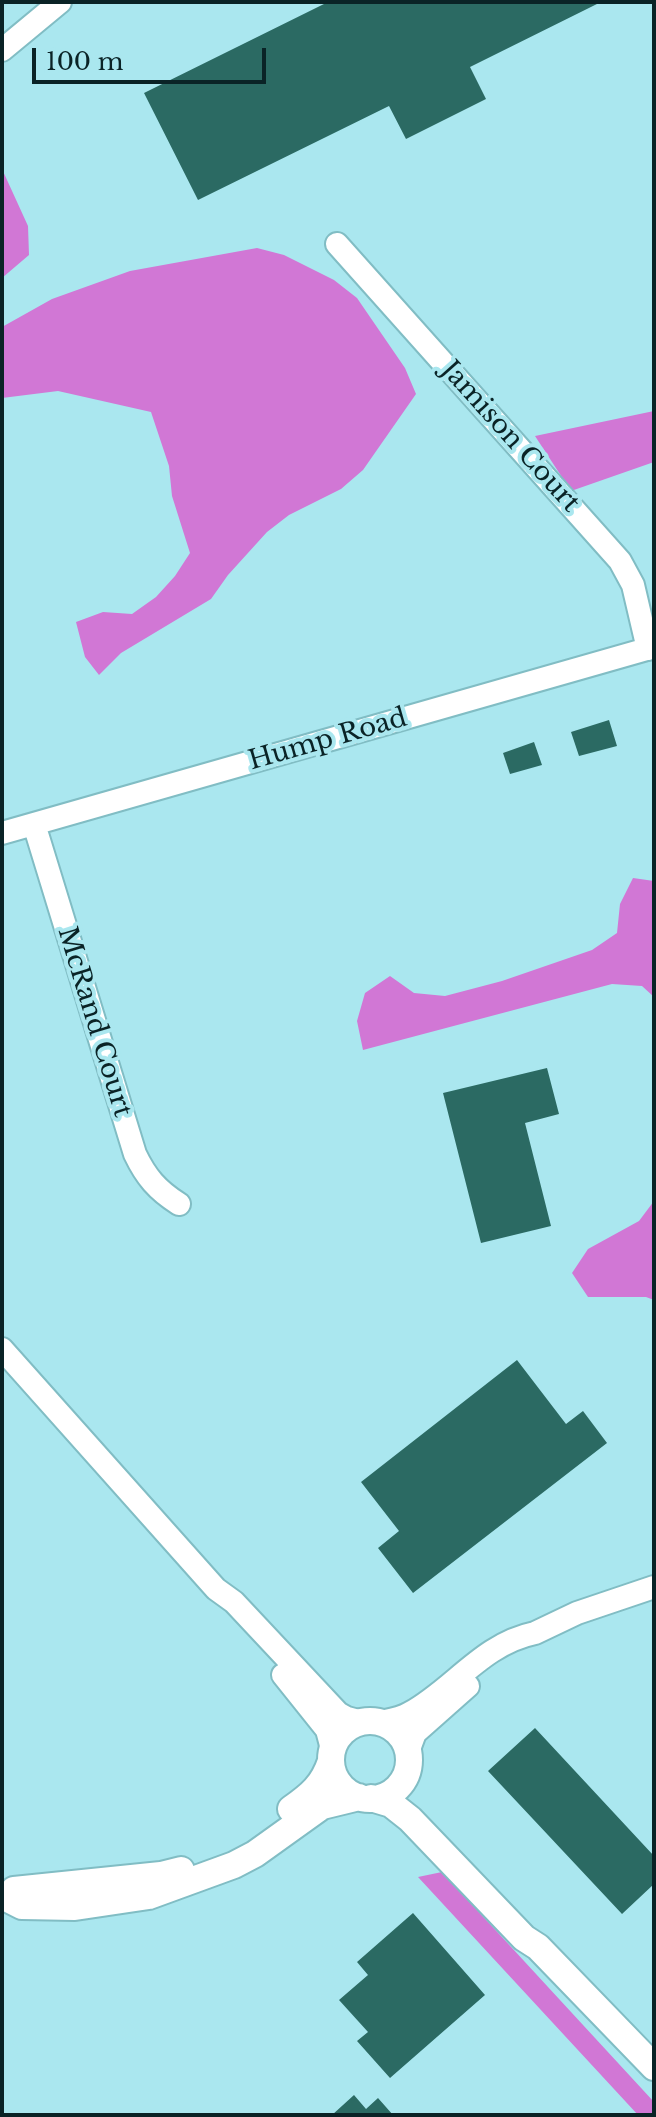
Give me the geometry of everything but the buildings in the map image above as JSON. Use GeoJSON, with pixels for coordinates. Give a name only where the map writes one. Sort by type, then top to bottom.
{"type":"FeatureCollection","features":[{"type":"Feature","properties":{"kind":"main road"},"geometry":{"type":"LineString","coordinates":[[2,1895],[18,1889],[161,1875],[211,1859],[237,1846],[312,1795],[322,1783],[345,1729],[371,1722],[388,1725],[401,1737],[416,1800],[531,1933],[538,1947]]}},
{"type":"Feature","properties":{"kind":"main road"},"geometry":{"type":"LineString","coordinates":[[332,1755],[339,1783],[365,1797],[391,1804],[400,1811],[654,2067]]}},
{"type":"Feature","properties":{"kind":"main road"},"geometry":{"type":"LineString","coordinates":[[2,1895],[22,1906],[75,1907],[149,1896],[234,1865],[255,1854],[322,1806],[383,1796],[393,1790],[407,1761]]}},
{"type":"Feature","properties":{"kind":"street"},"geometry":{"type":"LineString","coordinates":[[2,50],[60,2]]}},
{"type":"Feature","properties":{"kind":"street","name":"Jamison Court"},"geometry":{"type":"LineString","coordinates":[[337,244],[620,561],[637,597],[651,648]]}},
{"type":"Feature","properties":{"kind":"street","name":"Hump Road"},"geometry":{"type":"LineString","coordinates":[[2,833],[651,648]]}},
{"type":"Feature","properties":{"kind":"street","name":"McRand Court"},"geometry":{"type":"LineString","coordinates":[[34,824],[135,1154],[157,1190],[179,1204]]}},
{"type":"Feature","properties":{"kind":"street"},"geometry":{"type":"LineString","coordinates":[[2,1349],[216,1589],[227,1609],[316,1714],[327,1730],[332,1755]]}},
{"type":"Feature","properties":{"kind":"street"},"geometry":{"type":"LineString","coordinates":[[216,1589],[234,1602],[338,1713],[347,1718],[371,1722],[407,1715],[472,1663],[519,1636],[535,1633],[588,1608],[654,1587]]}},
{"type":"Feature","properties":{"kind":"street"},"geometry":{"type":"LineString","coordinates":[[407,1761],[415,1733],[421,1727],[479,1677],[525,1645],[535,1633]]}},
{"type":"Feature","properties":{"kind":"shaded area"},"geometry":{"type":"Polygon","coordinates":[[[2,169],[28,226],[29,255],[2,278],[2,169]]]}},
{"type":"Feature","properties":{"kind":"shaded area"},"geometry":{"type":"Polygon","coordinates":[[[257,248],[284,255],[334,280],[357,298],[405,368],[416,394],[363,470],[341,489],[289,515],[267,532],[211,599],[121,653],[99,675],[85,657],[76,622],[103,612],[132,614],[156,597],[190,553],[172,496],[169,466],[151,412],[58,391],[2,398],[2,327],[52,299],[130,271],[257,248]]]}},
{"type":"Feature","properties":{"kind":"shaded area"},"geometry":{"type":"Polygon","coordinates":[[[654,411],[654,462],[571,491],[535,436],[654,411]]]}},
{"type":"Feature","properties":{"kind":"shaded area"},"geometry":{"type":"Polygon","coordinates":[[[633,878],[654,881],[654,997],[642,986],[612,984],[363,1050],[357,1021],[365,993],[390,976],[414,993],[445,996],[502,981],[592,950],[617,933],[620,904],[633,878]]]}},
{"type":"Feature","properties":{"kind":"shaded area"},"geometry":{"type":"Polygon","coordinates":[[[654,1201],[654,1300],[646,1297],[588,1297],[572,1273],[588,1249],[639,1221],[654,1201]]]}},
{"type":"Feature","properties":{"kind":"shaded area"},"geometry":{"type":"Polygon","coordinates":[[[442,1872],[654,2102],[654,2115],[638,2115],[418,1877],[442,1872]]]}}]}
